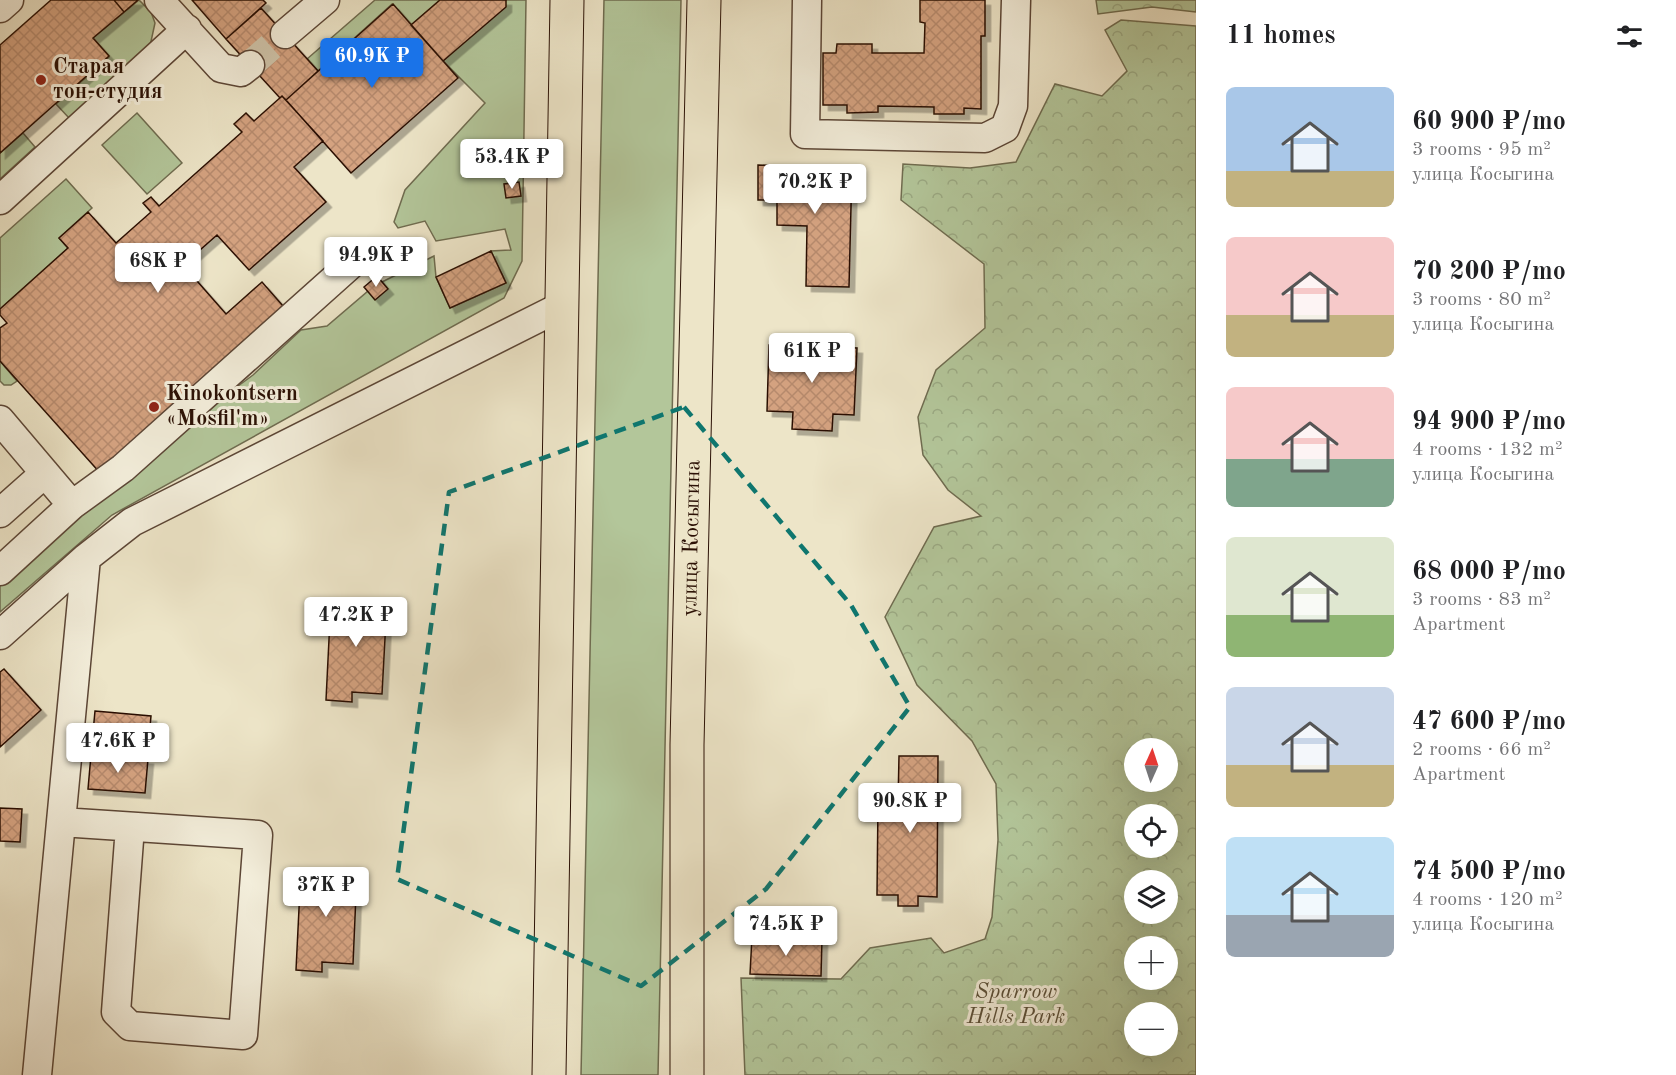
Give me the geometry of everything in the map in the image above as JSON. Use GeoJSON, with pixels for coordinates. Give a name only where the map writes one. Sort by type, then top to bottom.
{"type":"FeatureCollection","features":[{"type":"Feature","properties":{"kind":"main road"},"geometry":{"type":"LineString","coordinates":[[549,1075],[567,0]]}},
{"type":"Feature","properties":{"kind":"main road","name":"улица Косыгина"},"geometry":{"type":"LineString","coordinates":[[687,1075],[687,745],[704,0]]}},
{"type":"Feature","properties":{"kind":"lane"},"geometry":{"type":"LineString","coordinates":[[0,8],[9,0]]}},
{"type":"Feature","properties":{"kind":"lane"},"geometry":{"type":"LineString","coordinates":[[159,0],[221,68],[241,72],[250,65]]}},
{"type":"Feature","properties":{"kind":"lane"},"geometry":{"type":"LineString","coordinates":[[807,0],[805,134],[985,138],[1005,128],[1014,106],[1016,0]]}},
{"type":"Feature","properties":{"kind":"lane"},"geometry":{"type":"LineString","coordinates":[[285,34],[312,4]]}},
{"type":"Feature","properties":{"kind":"lane"},"geometry":{"type":"LineString","coordinates":[[0,200],[187,29]]}},
{"type":"Feature","properties":{"kind":"lane"},"geometry":{"type":"LineString","coordinates":[[0,571],[72,505],[123,468],[359,257]]}},
{"type":"Feature","properties":{"kind":"lane"},"geometry":{"type":"LineString","coordinates":[[0,635],[86,558],[132,522],[562,306]]}},
{"type":"Feature","properties":{"kind":"lane"},"geometry":{"type":"LineString","coordinates":[[0,420],[72,505]]}},
{"type":"Feature","properties":{"kind":"lane"},"geometry":{"type":"LineString","coordinates":[[0,513],[45,473]]}},
{"type":"Feature","properties":{"kind":"lane"},"geometry":{"type":"LineString","coordinates":[[37,1075],[86,558]]}},
{"type":"Feature","properties":{"kind":"lane"},"geometry":{"type":"LineString","coordinates":[[61,822],[258,835],[243,1035],[130,1026],[116,1012],[130,827]]}},
{"type":"Feature","properties":{"kind":"highlighted area"},"geometry":{"type":"Polygon","coordinates":[[[684,407],[851,605],[910,707],[766,889],[641,986],[397,879],[449,492],[684,407]]]}},
{"type":"Feature","properties":{"kind":"green space"},"geometry":{"type":"Polygon","coordinates":[[[139,0],[151,12],[155,23],[150,46],[69,118],[56,104],[109,57],[93,38],[139,0]]]}},
{"type":"Feature","properties":{"kind":"green space"},"geometry":{"type":"Polygon","coordinates":[[[375,0],[440,0],[411,25],[392,4],[318,71],[307,59],[375,0]]]}},
{"type":"Feature","properties":{"kind":"green space"},"geometry":{"type":"Polygon","coordinates":[[[506,0],[526,0],[522,261],[504,298],[112,515],[0,612],[0,586],[134,463],[253,375],[301,330],[327,326],[374,286],[434,256],[436,277],[450,308],[506,283],[491,251],[511,250],[505,229],[436,241],[425,221],[398,228],[394,222],[405,190],[485,103],[443,61],[506,0]]]}},
{"type":"Feature","properties":{"kind":"green space"},"geometry":{"type":"Polygon","coordinates":[[[604,0],[681,0],[658,1075],[581,1075],[604,0]]]}},
{"type":"Feature","properties":{"kind":"green space"},"geometry":{"type":"Polygon","coordinates":[[[1096,0],[1196,0],[1196,12],[1152,7],[1098,14],[1096,0]]]}},
{"type":"Feature","properties":{"kind":"green space","name":"Sparrow Hills Park"},"geometry":{"type":"Polygon","coordinates":[[[1121,20],[1196,26],[1196,1075],[745,1075],[741,978],[841,979],[870,948],[931,938],[944,953],[985,939],[992,917],[998,840],[996,784],[972,741],[917,685],[885,617],[934,527],[981,516],[948,490],[923,455],[918,417],[936,370],[985,328],[984,264],[901,200],[903,164],[970,168],[1016,162],[1055,84],[1102,96],[1127,71],[1105,30],[1121,20]]]}},
{"type":"Feature","properties":{"kind":"green space"},"geometry":{"type":"Polygon","coordinates":[[[137,113],[182,163],[147,194],[102,145],[137,113]]]}},
{"type":"Feature","properties":{"kind":"green space"},"geometry":{"type":"Polygon","coordinates":[[[23,133],[35,147],[0,179],[0,153],[23,133]]]}},
{"type":"Feature","properties":{"kind":"green space"},"geometry":{"type":"Polygon","coordinates":[[[66,179],[92,208],[59,238],[68,248],[0,309],[0,238],[66,179]]]}},
{"type":"Feature","properties":{"kind":"green space"},"geometry":{"type":"Polygon","coordinates":[[[0,361],[17,381],[11,385],[4,385],[0,381],[0,361]]]}},
{"type":"Feature","properties":{"kind":"building","name":"Старая тон-студия"},"geometry":{"type":"Polygon","coordinates":[[[51,0],[114,0],[124,12],[93,38],[109,56],[0,153],[0,45],[51,0]]]}},
{"type":"Feature","properties":{"kind":"building"},"geometry":{"type":"Polygon","coordinates":[[[114,0],[138,0],[124,12],[114,0]]]}},
{"type":"Feature","properties":{"kind":"building"},"geometry":{"type":"Polygon","coordinates":[[[192,0],[263,0],[266,3],[226,39],[192,0]]]}},
{"type":"Feature","properties":{"kind":"building"},"geometry":{"type":"Polygon","coordinates":[[[440,0],[506,0],[506,7],[443,61],[411,25],[440,0]]]}},
{"type":"Feature","properties":{"kind":"building"},"geometry":{"type":"Polygon","coordinates":[[[920,0],[985,0],[985,36],[981,36],[981,109],[964,108],[964,114],[934,114],[934,107],[878,106],[878,112],[847,113],[847,105],[823,105],[823,53],[836,53],[837,44],[872,44],[872,53],[924,53],[925,23],[920,22],[920,0]]]}},
{"type":"Feature","properties":{"kind":"building"},"geometry":{"type":"Polygon","coordinates":[[[393,4],[458,78],[351,173],[286,100],[393,4]]]}},
{"type":"Feature","properties":{"kind":"building"},"geometry":{"type":"Polygon","coordinates":[[[261,8],[318,71],[286,100],[282,96],[280,98],[226,39],[261,8]]]}},
{"type":"Feature","properties":{"kind":"building"},"geometry":{"type":"Polygon","coordinates":[[[282,96],[323,141],[294,167],[326,202],[249,270],[217,235],[183,265],[226,314],[262,282],[290,314],[101,474],[0,361],[0,328],[7,323],[0,315],[0,309],[68,248],[59,238],[88,212],[116,243],[151,212],[143,203],[151,197],[159,206],[242,132],[234,124],[246,113],[254,121],[282,96]]]}},
{"type":"Feature","properties":{"kind":"building"},"geometry":{"type":"Polygon","coordinates":[[[758,165],[852,167],[849,287],[806,286],[807,226],[777,225],[777,200],[758,200],[758,165]]]}},
{"type":"Feature","properties":{"kind":"building"},"geometry":{"type":"Polygon","coordinates":[[[519,182],[521,196],[506,198],[504,184],[519,182]]]}},
{"type":"Feature","properties":{"kind":"building"},"geometry":{"type":"Polygon","coordinates":[[[491,251],[506,283],[450,308],[436,277],[491,251]]]}},
{"type":"Feature","properties":{"kind":"building"},"geometry":{"type":"Polygon","coordinates":[[[377,276],[388,289],[375,300],[364,287],[377,276]]]}},
{"type":"Feature","properties":{"kind":"building"},"geometry":{"type":"Polygon","coordinates":[[[769,345],[857,348],[854,415],[833,414],[832,431],[792,429],[793,412],[767,411],[769,345]]]}},
{"type":"Feature","properties":{"kind":"building"},"geometry":{"type":"Polygon","coordinates":[[[331,599],[387,601],[382,694],[352,692],[352,702],[326,700],[331,599]]]}},
{"type":"Feature","properties":{"kind":"building"},"geometry":{"type":"Polygon","coordinates":[[[4,669],[41,710],[0,747],[0,672],[4,669]]]}},
{"type":"Feature","properties":{"kind":"building"},"geometry":{"type":"Polygon","coordinates":[[[95,711],[151,716],[148,748],[92,743],[95,711]]]}},
{"type":"Feature","properties":{"kind":"building"},"geometry":{"type":"Polygon","coordinates":[[[91,755],[148,759],[145,793],[88,789],[91,755]]]}},
{"type":"Feature","properties":{"kind":"building"},"geometry":{"type":"Polygon","coordinates":[[[899,756],[938,756],[937,897],[918,896],[918,906],[898,906],[898,895],[877,895],[878,803],[898,803],[899,756]]]}},
{"type":"Feature","properties":{"kind":"building"},"geometry":{"type":"Polygon","coordinates":[[[0,808],[22,809],[20,842],[0,841],[0,808]]]}},
{"type":"Feature","properties":{"kind":"building"},"geometry":{"type":"Polygon","coordinates":[[[301,868],[357,871],[353,964],[322,962],[322,972],[296,970],[301,868]]]}},
{"type":"Feature","properties":{"kind":"building"},"geometry":{"type":"Polygon","coordinates":[[[752,937],[822,939],[821,976],[750,974],[752,937]]]}},
{"type":"Feature","properties":{"kind":"tunnel"},"geometry":{"type":"LineString","coordinates":[[250,65],[285,34]]}},
{"type":"Feature","properties":{"kind":"place","name":"Старая тон-студия"},"geometry":{"type":"Point","coordinates":[41,80]}},
{"type":"Feature","properties":{"kind":"place","name":"Kinokontsern «Mosfil'm»"},"geometry":{"type":"Point","coordinates":[154,407]}}]}
